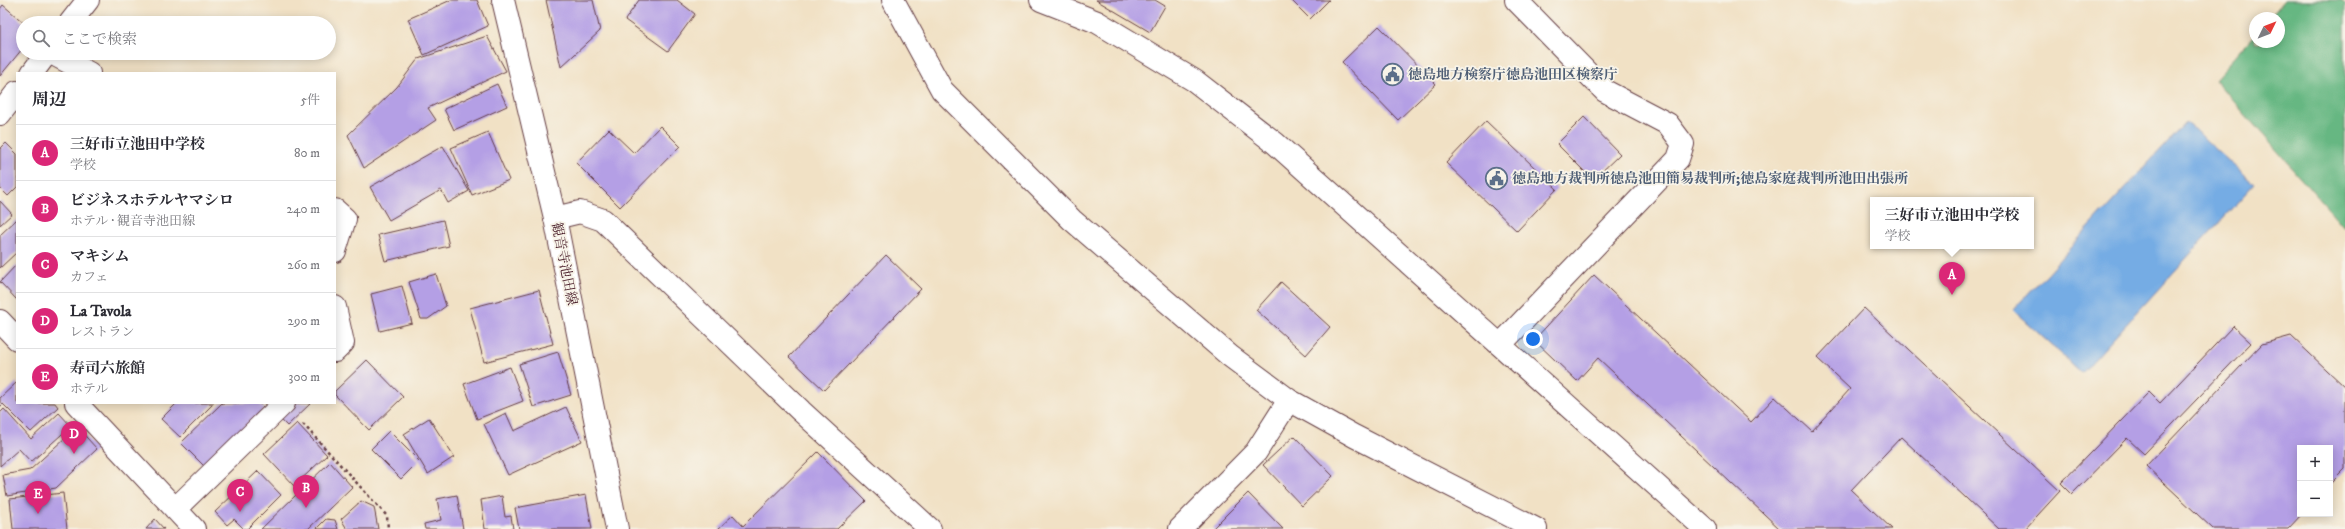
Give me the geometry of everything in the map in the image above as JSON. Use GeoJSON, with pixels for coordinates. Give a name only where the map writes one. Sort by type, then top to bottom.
{"type":"FeatureCollection","features":[{"type":"Feature","properties":{"kind":"street"},"geometry":{"type":"LineString","coordinates":[[75,16],[88,0]]}},
{"type":"Feature","properties":{"kind":"street","name":"観音寺池田線"},"geometry":{"type":"LineString","coordinates":[[503,0],[555,218],[617,529]]}},
{"type":"Feature","properties":{"kind":"street"},"geometry":{"type":"LineString","coordinates":[[893,0],[942,90],[1072,220],[1230,356],[1289,400],[1354,436],[1536,529]]}},
{"type":"Feature","properties":{"kind":"street"},"geometry":{"type":"LineString","coordinates":[[1041,0],[1097,22],[1195,82],[1275,143],[1705,529]]}},
{"type":"Feature","properties":{"kind":"street"},"geometry":{"type":"LineString","coordinates":[[1500,345],[1678,159],[1683,144],[1668,124],[1605,91],[1516,0]]}},
{"type":"Feature","properties":{"kind":"street"},"geometry":{"type":"LineString","coordinates":[[33,72],[42,60]]}},
{"type":"Feature","properties":{"kind":"street"},"geometry":{"type":"LineString","coordinates":[[64,60],[87,72]]}},
{"type":"Feature","properties":{"kind":"street"},"geometry":{"type":"LineString","coordinates":[[0,114],[16,93]]}},
{"type":"Feature","properties":{"kind":"street"},"geometry":{"type":"LineString","coordinates":[[336,211],[345,219],[336,248]]}},
{"type":"Feature","properties":{"kind":"street"},"geometry":{"type":"LineString","coordinates":[[555,218],[580,212],[603,220],[801,411],[930,529]]}},
{"type":"Feature","properties":{"kind":"street"},"geometry":{"type":"LineString","coordinates":[[336,312],[343,343],[336,350]]}},
{"type":"Feature","properties":{"kind":"street"},"geometry":{"type":"LineString","coordinates":[[0,321],[16,338]]}},
{"type":"Feature","properties":{"kind":"street"},"geometry":{"type":"LineString","coordinates":[[1180,529],[1256,452],[1289,400]]}},
{"type":"Feature","properties":{"kind":"street"},"geometry":{"type":"LineString","coordinates":[[77,404],[194,529]]}},
{"type":"Feature","properties":{"kind":"street"},"geometry":{"type":"LineString","coordinates":[[175,509],[283,404]]}},
{"type":"Feature","properties":{"kind":"path"},"geometry":{"type":"LineString","coordinates":[[285,404],[387,516],[388,529]]}},
{"type":"Feature","properties":{"kind":"green space"},"geometry":{"type":"Polygon","coordinates":[[[2285,0],[2341,0],[2345,4],[2345,228],[2214,79],[2249,41],[2249,48],[2285,48],[2285,12],[2274,12],[2285,0]]]}},
{"type":"Feature","properties":{"kind":"water"},"geometry":{"type":"Polygon","coordinates":[[[2186,122],[2254,184],[2082,373],[2013,310],[2186,122]]]}},
{"type":"Feature","properties":{"kind":"building"},"geometry":{"type":"Polygon","coordinates":[[[451,0],[477,0],[488,26],[424,55],[408,19],[451,0]]]}},
{"type":"Feature","properties":{"kind":"building"},"geometry":{"type":"Polygon","coordinates":[[[546,0],[593,0],[600,31],[561,67],[546,0]]]}},
{"type":"Feature","properties":{"kind":"building"},"geometry":{"type":"Polygon","coordinates":[[[639,0],[677,0],[695,14],[668,51],[625,20],[639,0]]]}},
{"type":"Feature","properties":{"kind":"building"},"geometry":{"type":"Polygon","coordinates":[[[1096,0],[1155,0],[1165,6],[1150,32],[1096,0]]]}},
{"type":"Feature","properties":{"kind":"building"},"geometry":{"type":"Polygon","coordinates":[[[1291,0],[1329,0],[1310,19],[1291,0]]]}},
{"type":"Feature","properties":{"kind":"building"},"geometry":{"type":"Polygon","coordinates":[[[3,5],[16,16],[16,57],[0,76],[0,9],[3,5]]]}},
{"type":"Feature","properties":{"kind":"building"},"geometry":{"type":"Polygon","coordinates":[[[1379,26],[1436,84],[1398,120],[1342,62],[1379,26]]]}},
{"type":"Feature","properties":{"kind":"building"},"geometry":{"type":"Polygon","coordinates":[[[487,36],[506,71],[428,108],[436,120],[364,168],[348,135],[397,87],[418,59],[487,36]]]}},
{"type":"Feature","properties":{"kind":"building"},"geometry":{"type":"Polygon","coordinates":[[[497,84],[507,106],[454,130],[444,109],[497,84]]]}},
{"type":"Feature","properties":{"kind":"building"},"geometry":{"type":"Polygon","coordinates":[[[1584,117],[1620,154],[1593,180],[1557,144],[1584,117]]]}},
{"type":"Feature","properties":{"kind":"building"},"geometry":{"type":"Polygon","coordinates":[[[1486,121],[1557,189],[1517,231],[1446,163],[1486,121]]]}},
{"type":"Feature","properties":{"kind":"building"},"geometry":{"type":"Polygon","coordinates":[[[660,126],[680,146],[620,207],[576,163],[609,129],[634,153],[660,126]]]}},
{"type":"Feature","properties":{"kind":"building"},"geometry":{"type":"Polygon","coordinates":[[[488,132],[509,180],[472,195],[451,148],[488,132]]]}},
{"type":"Feature","properties":{"kind":"building"},"geometry":{"type":"Polygon","coordinates":[[[6,143],[16,153],[16,188],[8,196],[0,188],[0,149],[6,143]]]}},
{"type":"Feature","properties":{"kind":"building"},"geometry":{"type":"Polygon","coordinates":[[[443,146],[469,191],[448,203],[441,190],[389,220],[370,187],[443,146]]]}},
{"type":"Feature","properties":{"kind":"building"},"geometry":{"type":"Polygon","coordinates":[[[0,201],[12,214],[0,225],[0,201]]]}},
{"type":"Feature","properties":{"kind":"building"},"geometry":{"type":"Polygon","coordinates":[[[16,220],[16,253],[0,268],[0,235],[16,220]]]}},
{"type":"Feature","properties":{"kind":"building"},"geometry":{"type":"Polygon","coordinates":[[[443,220],[449,246],[385,261],[378,235],[443,220]]]}},
{"type":"Feature","properties":{"kind":"building"},"geometry":{"type":"Polygon","coordinates":[[[886,255],[921,289],[824,390],[789,357],[886,255]]]}},
{"type":"Feature","properties":{"kind":"building"},"geometry":{"type":"Polygon","coordinates":[[[16,265],[16,299],[0,282],[16,265]]]}},
{"type":"Feature","properties":{"kind":"building"},"geometry":{"type":"Polygon","coordinates":[[[436,274],[446,306],[428,319],[421,319],[409,282],[436,274]]]}},
{"type":"Feature","properties":{"kind":"building"},"geometry":{"type":"Polygon","coordinates":[[[1594,275],[1751,422],[1775,397],[1812,431],[1850,389],[1817,358],[1864,308],[2060,491],[2025,529],[1999,529],[1901,437],[1851,490],[1892,529],[1780,529],[1598,358],[1577,381],[1534,340],[1594,275]]]}},
{"type":"Feature","properties":{"kind":"building"},"geometry":{"type":"Polygon","coordinates":[[[1281,282],[1330,327],[1306,355],[1256,310],[1281,282]]]}},
{"type":"Feature","properties":{"kind":"building"},"geometry":{"type":"Polygon","coordinates":[[[402,286],[412,323],[380,331],[371,294],[402,286]]]}},
{"type":"Feature","properties":{"kind":"building"},"geometry":{"type":"Polygon","coordinates":[[[539,290],[553,344],[484,362],[470,308],[539,290]]]}},
{"type":"Feature","properties":{"kind":"building"},"geometry":{"type":"Polygon","coordinates":[[[2233,326],[2251,343],[2144,454],[2127,438],[2072,494],[2061,483],[2149,392],[2160,403],[2233,326]]]}},
{"type":"Feature","properties":{"kind":"building"},"geometry":{"type":"Polygon","coordinates":[[[2291,336],[2345,387],[2345,469],[2333,481],[2333,445],[2297,445],[2297,517],[2299,517],[2288,529],[2213,529],[2146,466],[2262,344],[2291,336]]]}},
{"type":"Feature","properties":{"kind":"building"},"geometry":{"type":"Polygon","coordinates":[[[558,352],[571,395],[533,407],[519,364],[558,352]]]}},
{"type":"Feature","properties":{"kind":"building"},"geometry":{"type":"Polygon","coordinates":[[[367,360],[403,397],[369,430],[336,396],[336,390],[367,360]]]}},
{"type":"Feature","properties":{"kind":"building"},"geometry":{"type":"Polygon","coordinates":[[[510,367],[523,401],[477,419],[464,384],[510,367]]]}},
{"type":"Feature","properties":{"kind":"building"},"geometry":{"type":"Polygon","coordinates":[[[16,383],[16,404],[56,404],[58,407],[31,432],[3,404],[0,407],[0,398],[16,383]]]}},
{"type":"Feature","properties":{"kind":"building"},"geometry":{"type":"Polygon","coordinates":[[[176,404],[213,404],[180,437],[161,419],[176,404]]]}},
{"type":"Feature","properties":{"kind":"building"},"geometry":{"type":"Polygon","coordinates":[[[221,404],[260,404],[265,409],[206,468],[181,443],[221,404]]]}},
{"type":"Feature","properties":{"kind":"building"},"geometry":{"type":"Polygon","coordinates":[[[268,404],[310,404],[287,426],[267,405],[268,404]]]}},
{"type":"Feature","properties":{"kind":"building"},"geometry":{"type":"Polygon","coordinates":[[[566,407],[582,441],[508,475],[484,424],[506,413],[514,431],[566,407]]]}},
{"type":"Feature","properties":{"kind":"building"},"geometry":{"type":"Polygon","coordinates":[[[4,409],[31,439],[59,413],[71,426],[31,462],[19,449],[0,466],[0,413],[4,409]]]}},
{"type":"Feature","properties":{"kind":"building"},"geometry":{"type":"Polygon","coordinates":[[[429,418],[454,457],[428,474],[404,434],[429,418]]]}},
{"type":"Feature","properties":{"kind":"building"},"geometry":{"type":"Polygon","coordinates":[[[297,423],[327,455],[294,486],[264,454],[297,423]]]}},
{"type":"Feature","properties":{"kind":"building"},"geometry":{"type":"Polygon","coordinates":[[[77,427],[97,449],[56,488],[7,496],[3,475],[30,470],[77,427]]]}},
{"type":"Feature","properties":{"kind":"building"},"geometry":{"type":"Polygon","coordinates":[[[389,431],[419,461],[401,479],[371,449],[389,431]]]}},
{"type":"Feature","properties":{"kind":"building"},"geometry":{"type":"Polygon","coordinates":[[[1294,436],[1333,476],[1302,506],[1263,465],[1294,436]]]}},
{"type":"Feature","properties":{"kind":"building"},"geometry":{"type":"Polygon","coordinates":[[[818,452],[866,501],[837,529],[718,529],[733,515],[743,526],[818,452]]]}},
{"type":"Feature","properties":{"kind":"building"},"geometry":{"type":"Polygon","coordinates":[[[330,462],[352,487],[308,529],[261,529],[330,462]]]}},
{"type":"Feature","properties":{"kind":"building"},"geometry":{"type":"Polygon","coordinates":[[[258,471],[281,495],[247,529],[244,529],[234,519],[227,525],[215,512],[258,471]]]}},
{"type":"Feature","properties":{"kind":"building"},"geometry":{"type":"Polygon","coordinates":[[[63,493],[67,529],[13,529],[10,499],[63,493]]]}},
{"type":"Feature","properties":{"kind":"building"},"geometry":{"type":"Polygon","coordinates":[[[1248,493],[1283,529],[1212,529],[1248,493]]]}},
{"type":"Feature","properties":{"kind":"building"},"geometry":{"type":"Polygon","coordinates":[[[457,495],[463,529],[425,529],[424,524],[441,520],[437,499],[457,495]]]}},
{"type":"Feature","properties":{"kind":"building"},"geometry":{"type":"Polygon","coordinates":[[[586,495],[592,529],[519,529],[515,508],[586,495]]]}},
{"type":"Feature","properties":{"kind":"building"},"geometry":{"type":"Polygon","coordinates":[[[502,496],[505,517],[511,516],[513,529],[485,529],[481,500],[502,496]]]}},
{"type":"Feature","properties":{"kind":"building"},"geometry":{"type":"Polygon","coordinates":[[[361,501],[374,507],[378,529],[347,529],[341,519],[361,501]]]}},
{"type":"Feature","properties":{"kind":"building"},"geometry":{"type":"Polygon","coordinates":[[[155,519],[164,529],[146,529],[155,519]]]}},
{"type":"Feature","properties":{"kind":"building"},"geometry":{"type":"Polygon","coordinates":[[[326,519],[335,520],[338,529],[316,529],[326,519]]]}},
{"type":"Feature","properties":{"kind":"place","name":"徳島地方検察庁徳島池田区検察庁"},"geometry":{"type":"Point","coordinates":[1392,75]}},
{"type":"Feature","properties":{"kind":"place","name":"徳島地方裁判所徳島池田簡易裁判所;徳島家庭裁判所池田出張所"},"geometry":{"type":"Point","coordinates":[1497,179]}},
{"type":"Feature","properties":{"kind":"place","name":"三好市立池田中学校"},"geometry":{"type":"Point","coordinates":[1952,295]}},
{"type":"Feature","properties":{"kind":"place","name":"La Tavola"},"geometry":{"type":"Point","coordinates":[74,454]}},
{"type":"Feature","properties":{"kind":"place","name":"ビジネスホテルヤマシロ"},"geometry":{"type":"Point","coordinates":[306,508]}},
{"type":"Feature","properties":{"kind":"place","name":"マキシム"},"geometry":{"type":"Point","coordinates":[240,512]}},
{"type":"Feature","properties":{"kind":"place","name":"寿司六旅館"},"geometry":{"type":"Point","coordinates":[38,514]}}]}
